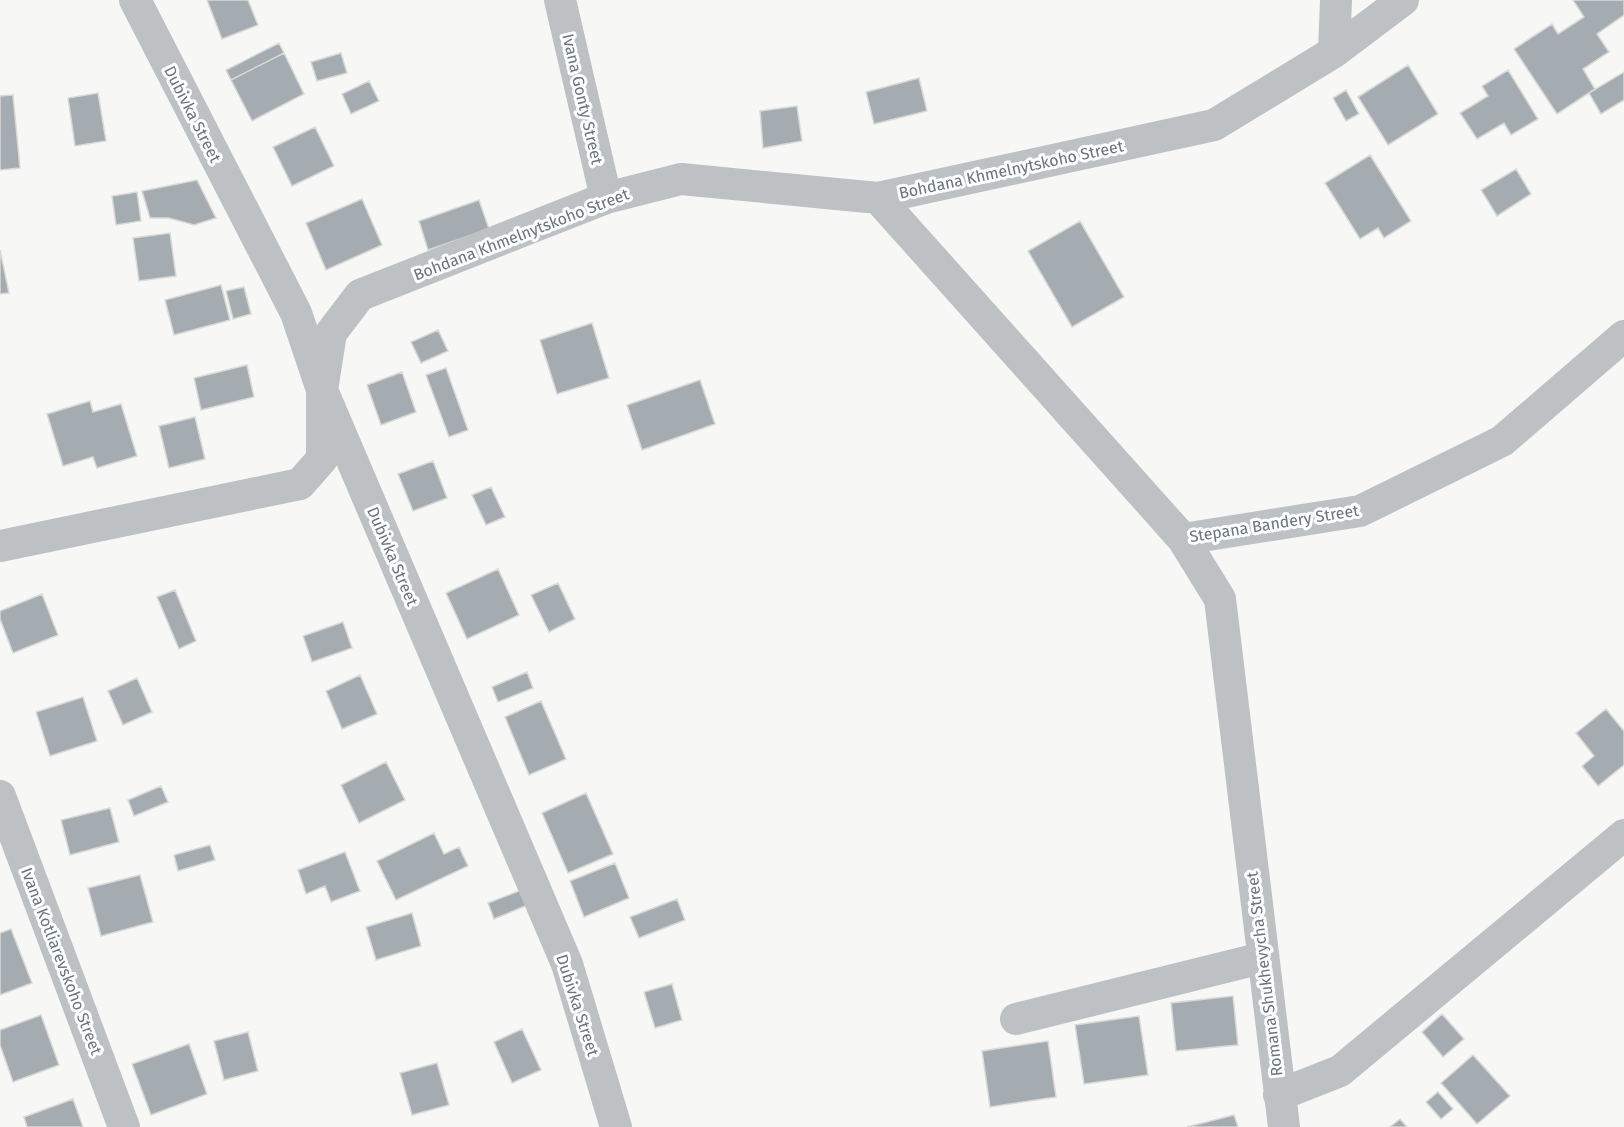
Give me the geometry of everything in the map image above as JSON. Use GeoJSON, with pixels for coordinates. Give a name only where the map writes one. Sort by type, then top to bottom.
{"type":"FeatureCollection","features":[{"type":"Feature","properties":{"kind":"street","name":"Dubivka Street"},"geometry":{"type":"LineString","coordinates":[[135,0],[296,313],[322,390],[567,964],[616,1127]]}},
{"type":"Feature","properties":{"kind":"street","name":"Ivana Gonty Street"},"geometry":{"type":"LineString","coordinates":[[560,0],[606,198]]}},
{"type":"Feature","properties":{"kind":"street"},"geometry":{"type":"LineString","coordinates":[[1334,52],[1336,0]]}},
{"type":"Feature","properties":{"kind":"street","name":"Bohdana Khmelnytskoho Street"},"geometry":{"type":"LineString","coordinates":[[0,546],[300,484],[322,459],[322,390],[331,333],[360,295],[606,198],[681,179],[878,198],[1214,125],[1334,52],[1403,0]]}},
{"type":"Feature","properties":{"kind":"street","name":"Stepana Bandery Street"},"geometry":{"type":"LineString","coordinates":[[878,198],[1183,539],[1360,511],[1502,441],[1624,336]]}},
{"type":"Feature","properties":{"kind":"street","name":"Romana Shukhevycha Street"},"geometry":{"type":"LineString","coordinates":[[1183,539],[1220,599],[1279,1095],[1340,1071],[1624,835]]}},
{"type":"Feature","properties":{"kind":"street","name":"Ivana Kotliarevskoho Street"},"geometry":{"type":"LineString","coordinates":[[0,796],[124,1127]]}},
{"type":"Feature","properties":{"kind":"street"},"geometry":{"type":"LineString","coordinates":[[1016,1019],[1262,958]]}},
{"type":"Feature","properties":{"kind":"street"},"geometry":{"type":"LineString","coordinates":[[1279,1095],[1284,1127]]}},
{"type":"Feature","properties":{"kind":"building"},"geometry":{"type":"Polygon","coordinates":[[[207,0],[248,0],[258,25],[222,39],[207,0]]]}},
{"type":"Feature","properties":{"kind":"building"},"geometry":{"type":"Polygon","coordinates":[[[1573,0],[1624,0],[1624,15],[1597,34],[1609,52],[1583,69],[1595,89],[1557,114],[1514,49],[1552,24],[1558,34],[1584,17],[1573,0]]]}},
{"type":"Feature","properties":{"kind":"building"},"geometry":{"type":"Polygon","coordinates":[[[279,43],[284,53],[231,80],[226,70],[279,43]]]}},
{"type":"Feature","properties":{"kind":"building"},"geometry":{"type":"Polygon","coordinates":[[[284,53],[304,94],[252,121],[231,80],[284,53]]]}},
{"type":"Feature","properties":{"kind":"building"},"geometry":{"type":"Polygon","coordinates":[[[341,53],[347,73],[317,81],[311,62],[341,53]]]}},
{"type":"Feature","properties":{"kind":"building"},"geometry":{"type":"Polygon","coordinates":[[[1408,65],[1438,114],[1388,145],[1358,97],[1408,65]]]}},
{"type":"Feature","properties":{"kind":"building"},"geometry":{"type":"Polygon","coordinates":[[[1508,70],[1538,119],[1511,135],[1504,123],[1477,139],[1460,113],[1488,96],[1482,86],[1508,70]]]}},
{"type":"Feature","properties":{"kind":"building"},"geometry":{"type":"Polygon","coordinates":[[[1624,72],[1624,100],[1601,114],[1589,93],[1624,72]]]}},
{"type":"Feature","properties":{"kind":"building"},"geometry":{"type":"Polygon","coordinates":[[[919,78],[927,111],[874,124],[866,92],[919,78]]]}},
{"type":"Feature","properties":{"kind":"building"},"geometry":{"type":"Polygon","coordinates":[[[369,81],[379,101],[351,114],[342,94],[369,81]]]}},
{"type":"Feature","properties":{"kind":"building"},"geometry":{"type":"Polygon","coordinates":[[[1346,90],[1359,114],[1346,121],[1333,98],[1346,90]]]}},
{"type":"Feature","properties":{"kind":"building"},"geometry":{"type":"Polygon","coordinates":[[[98,93],[106,141],[75,146],[68,98],[98,93]]]}},
{"type":"Feature","properties":{"kind":"building"},"geometry":{"type":"Polygon","coordinates":[[[13,95],[20,168],[0,170],[0,96],[13,95]]]}},
{"type":"Feature","properties":{"kind":"building"},"geometry":{"type":"Polygon","coordinates":[[[797,106],[802,141],[763,148],[760,111],[797,106]]]}},
{"type":"Feature","properties":{"kind":"building"},"geometry":{"type":"Polygon","coordinates":[[[315,127],[334,166],[292,186],[273,147],[315,127]]]}},
{"type":"Feature","properties":{"kind":"building"},"geometry":{"type":"Polygon","coordinates":[[[1370,155],[1411,221],[1384,238],[1378,228],[1360,239],[1325,183],[1370,155]]]}},
{"type":"Feature","properties":{"kind":"building"},"geometry":{"type":"Polygon","coordinates":[[[1516,169],[1531,194],[1497,216],[1481,190],[1516,169]]]}},
{"type":"Feature","properties":{"kind":"building"},"geometry":{"type":"Polygon","coordinates":[[[197,180],[216,218],[194,225],[169,218],[150,218],[142,191],[197,180]]]}},
{"type":"Feature","properties":{"kind":"building"},"geometry":{"type":"Polygon","coordinates":[[[137,192],[141,221],[116,225],[112,196],[137,192]]]}},
{"type":"Feature","properties":{"kind":"building"},"geometry":{"type":"Polygon","coordinates":[[[362,199],[382,245],[326,270],[306,223],[362,199]]]}},
{"type":"Feature","properties":{"kind":"building"},"geometry":{"type":"Polygon","coordinates":[[[479,200],[489,229],[428,250],[419,221],[479,200]]]}},
{"type":"Feature","properties":{"kind":"building"},"geometry":{"type":"Polygon","coordinates":[[[1080,221],[1124,297],[1072,327],[1028,251],[1080,221]]]}},
{"type":"Feature","properties":{"kind":"building"},"geometry":{"type":"Polygon","coordinates":[[[170,233],[176,276],[139,281],[133,238],[170,233]]]}},
{"type":"Feature","properties":{"kind":"building"},"geometry":{"type":"Polygon","coordinates":[[[0,250],[9,293],[0,294],[0,250]]]}},
{"type":"Feature","properties":{"kind":"building"},"geometry":{"type":"Polygon","coordinates":[[[221,285],[230,320],[174,335],[165,300],[221,285]]]}},
{"type":"Feature","properties":{"kind":"building"},"geometry":{"type":"Polygon","coordinates":[[[244,287],[251,314],[233,319],[226,291],[244,287]]]}},
{"type":"Feature","properties":{"kind":"building"},"geometry":{"type":"Polygon","coordinates":[[[592,323],[609,378],[557,394],[540,340],[592,323]]]}},
{"type":"Feature","properties":{"kind":"building"},"geometry":{"type":"Polygon","coordinates":[[[438,330],[448,351],[421,363],[411,342],[438,330]]]}},
{"type":"Feature","properties":{"kind":"building"},"geometry":{"type":"Polygon","coordinates":[[[247,365],[254,397],[201,410],[194,378],[247,365]]]}},
{"type":"Feature","properties":{"kind":"building"},"geometry":{"type":"Polygon","coordinates":[[[446,368],[468,430],[449,437],[426,375],[446,368]]]}},
{"type":"Feature","properties":{"kind":"building"},"geometry":{"type":"Polygon","coordinates":[[[402,372],[416,412],[381,425],[367,385],[402,372]]]}},
{"type":"Feature","properties":{"kind":"building"},"geometry":{"type":"Polygon","coordinates":[[[700,380],[715,424],[642,450],[627,405],[700,380]]]}},
{"type":"Feature","properties":{"kind":"building"},"geometry":{"type":"Polygon","coordinates":[[[90,401],[93,412],[121,404],[137,456],[97,468],[93,457],[63,466],[47,414],[90,401]]]}},
{"type":"Feature","properties":{"kind":"building"},"geometry":{"type":"Polygon","coordinates":[[[195,417],[205,459],[169,468],[159,426],[195,417]]]}},
{"type":"Feature","properties":{"kind":"building"},"geometry":{"type":"Polygon","coordinates":[[[433,461],[447,498],[413,511],[398,474],[433,461]]]}},
{"type":"Feature","properties":{"kind":"building"},"geometry":{"type":"Polygon","coordinates":[[[491,487],[505,517],[486,525],[472,495],[491,487]]]}},
{"type":"Feature","properties":{"kind":"building"},"geometry":{"type":"Polygon","coordinates":[[[498,569],[519,615],[467,639],[446,593],[498,569]]]}},
{"type":"Feature","properties":{"kind":"building"},"geometry":{"type":"Polygon","coordinates":[[[558,583],[575,619],[549,632],[531,595],[558,583]]]}},
{"type":"Feature","properties":{"kind":"building"},"geometry":{"type":"Polygon","coordinates":[[[175,590],[196,641],[179,649],[157,597],[175,590]]]}},
{"type":"Feature","properties":{"kind":"building"},"geometry":{"type":"Polygon","coordinates":[[[42,594],[58,635],[13,653],[0,619],[0,611],[42,594]]]}},
{"type":"Feature","properties":{"kind":"building"},"geometry":{"type":"Polygon","coordinates":[[[343,622],[352,648],[312,662],[303,636],[343,622]]]}},
{"type":"Feature","properties":{"kind":"building"},"geometry":{"type":"Polygon","coordinates":[[[527,672],[533,688],[498,702],[492,687],[527,672]]]}},
{"type":"Feature","properties":{"kind":"building"},"geometry":{"type":"Polygon","coordinates":[[[360,675],[377,714],[342,729],[326,691],[360,675]]]}},
{"type":"Feature","properties":{"kind":"building"},"geometry":{"type":"Polygon","coordinates":[[[137,678],[152,712],[123,725],[108,691],[137,678]]]}},
{"type":"Feature","properties":{"kind":"building"},"geometry":{"type":"Polygon","coordinates":[[[83,697],[97,741],[50,756],[36,712],[83,697]]]}},
{"type":"Feature","properties":{"kind":"building"},"geometry":{"type":"Polygon","coordinates":[[[541,701],[566,759],[529,775],[505,717],[541,701]]]}},
{"type":"Feature","properties":{"kind":"building"},"geometry":{"type":"Polygon","coordinates":[[[1606,709],[1624,731],[1624,765],[1598,786],[1582,766],[1594,756],[1576,733],[1606,709]]]}},
{"type":"Feature","properties":{"kind":"building"},"geometry":{"type":"Polygon","coordinates":[[[386,762],[405,800],[359,823],[341,785],[386,762]]]}},
{"type":"Feature","properties":{"kind":"building"},"geometry":{"type":"Polygon","coordinates":[[[161,786],[168,802],[134,816],[128,800],[161,786]]]}},
{"type":"Feature","properties":{"kind":"building"},"geometry":{"type":"Polygon","coordinates":[[[586,793],[613,854],[568,873],[542,813],[586,793]]]}},
{"type":"Feature","properties":{"kind":"building"},"geometry":{"type":"Polygon","coordinates":[[[110,808],[119,842],[70,855],[61,820],[110,808]]]}},
{"type":"Feature","properties":{"kind":"building"},"geometry":{"type":"Polygon","coordinates":[[[434,833],[444,854],[459,847],[468,866],[396,900],[377,861],[434,833]]]}},
{"type":"Feature","properties":{"kind":"building"},"geometry":{"type":"Polygon","coordinates":[[[210,845],[215,860],[178,871],[174,855],[210,845]]]}},
{"type":"Feature","properties":{"kind":"building"},"geometry":{"type":"Polygon","coordinates":[[[345,852],[360,891],[331,902],[325,886],[306,894],[298,870],[345,852]]]}},
{"type":"Feature","properties":{"kind":"building"},"geometry":{"type":"Polygon","coordinates":[[[615,863],[629,898],[584,917],[570,881],[615,863]]]}},
{"type":"Feature","properties":{"kind":"building"},"geometry":{"type":"Polygon","coordinates":[[[140,875],[153,922],[101,936],[88,888],[140,875]]]}},
{"type":"Feature","properties":{"kind":"building"},"geometry":{"type":"Polygon","coordinates":[[[524,889],[530,904],[494,919],[488,903],[524,889]]]}},
{"type":"Feature","properties":{"kind":"building"},"geometry":{"type":"Polygon","coordinates":[[[677,899],[685,920],[639,938],[630,917],[677,899]]]}},
{"type":"Feature","properties":{"kind":"building"},"geometry":{"type":"Polygon","coordinates":[[[412,913],[421,946],[376,960],[366,927],[412,913]]]}},
{"type":"Feature","properties":{"kind":"building"},"geometry":{"type":"Polygon","coordinates":[[[11,929],[32,983],[0,995],[0,933],[11,929]]]}},
{"type":"Feature","properties":{"kind":"building"},"geometry":{"type":"Polygon","coordinates":[[[672,984],[682,1020],[655,1028],[644,992],[672,984]]]}},
{"type":"Feature","properties":{"kind":"building"},"geometry":{"type":"Polygon","coordinates":[[[1233,996],[1238,1045],[1176,1051],[1171,1003],[1233,996]]]}},
{"type":"Feature","properties":{"kind":"building"},"geometry":{"type":"Polygon","coordinates":[[[1442,1014],[1464,1039],[1443,1057],[1422,1032],[1442,1014]]]}},
{"type":"Feature","properties":{"kind":"building"},"geometry":{"type":"Polygon","coordinates":[[[41,1015],[59,1065],[13,1082],[0,1045],[0,1030],[41,1015]]]}},
{"type":"Feature","properties":{"kind":"building"},"geometry":{"type":"Polygon","coordinates":[[[1139,1016],[1148,1075],[1084,1084],[1075,1025],[1139,1016]]]}},
{"type":"Feature","properties":{"kind":"building"},"geometry":{"type":"Polygon","coordinates":[[[522,1029],[541,1070],[512,1083],[494,1042],[522,1029]]]}},
{"type":"Feature","properties":{"kind":"building"},"geometry":{"type":"Polygon","coordinates":[[[248,1032],[258,1071],[224,1080],[214,1041],[248,1032]]]}},
{"type":"Feature","properties":{"kind":"building"},"geometry":{"type":"Polygon","coordinates":[[[1048,1041],[1056,1097],[990,1107],[982,1051],[1048,1041]]]}},
{"type":"Feature","properties":{"kind":"building"},"geometry":{"type":"Polygon","coordinates":[[[189,1044],[207,1094],[151,1115],[132,1064],[189,1044]]]}},
{"type":"Feature","properties":{"kind":"building"},"geometry":{"type":"Polygon","coordinates":[[[1473,1055],[1510,1096],[1477,1124],[1441,1083],[1473,1055]]]}},
{"type":"Feature","properties":{"kind":"building"},"geometry":{"type":"Polygon","coordinates":[[[437,1063],[449,1105],[412,1115],[400,1073],[437,1063]]]}},
{"type":"Feature","properties":{"kind":"building"},"geometry":{"type":"Polygon","coordinates":[[[1438,1092],[1453,1109],[1441,1119],[1426,1102],[1438,1092]]]}},
{"type":"Feature","properties":{"kind":"building"},"geometry":{"type":"Polygon","coordinates":[[[73,1099],[83,1127],[27,1127],[24,1117],[73,1099]]]}},
{"type":"Feature","properties":{"kind":"building"},"geometry":{"type":"Polygon","coordinates":[[[1234,1115],[1238,1127],[1187,1127],[1234,1115]]]}},
{"type":"Feature","properties":{"kind":"building"},"geometry":{"type":"Polygon","coordinates":[[[1400,1119],[1407,1127],[1390,1127],[1400,1119]]]}}]}
